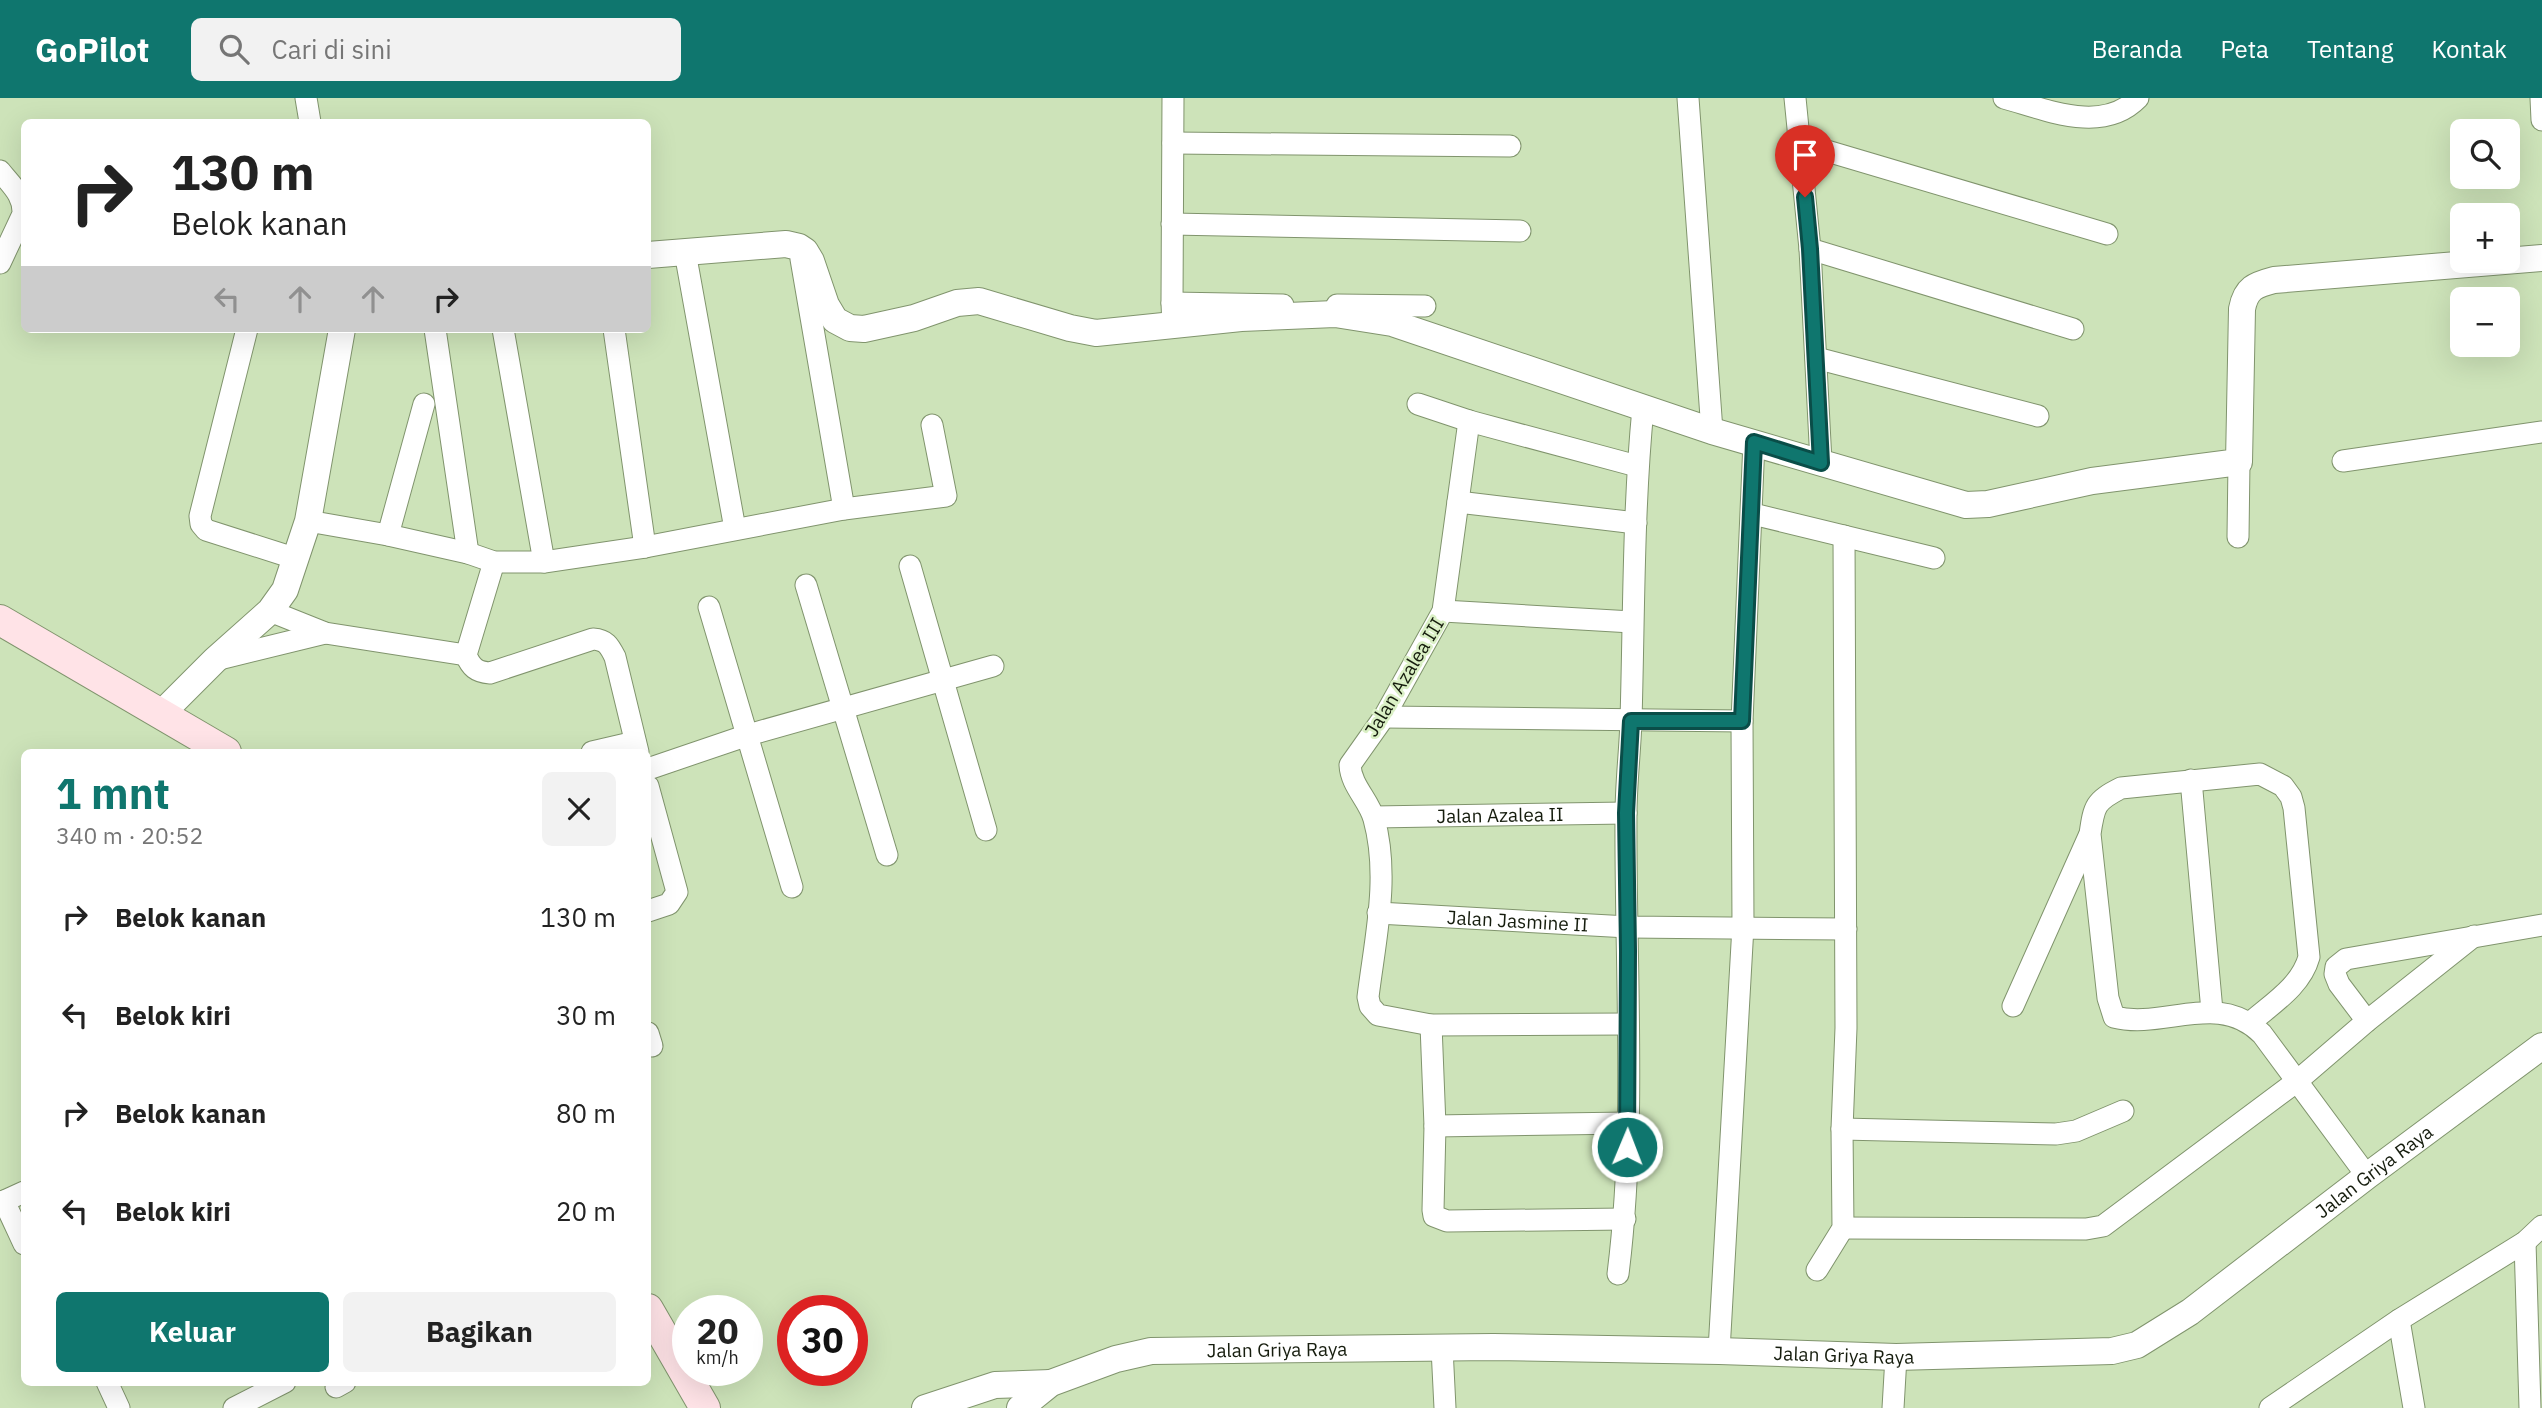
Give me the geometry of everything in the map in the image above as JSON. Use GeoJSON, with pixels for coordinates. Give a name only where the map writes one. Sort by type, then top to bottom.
{"type":"FeatureCollection","features":[{"type":"Feature","properties":{"kind":"main road"},"geometry":{"type":"LineString","coordinates":[[0,620],[221,749]]}},
{"type":"Feature","properties":{"kind":"main road"},"geometry":{"type":"LineString","coordinates":[[651,1314],[705,1408]]}},
{"type":"Feature","properties":{"kind":"street"},"geometry":{"type":"LineString","coordinates":[[306,98],[310,119]]}},
{"type":"Feature","properties":{"kind":"street"},"geometry":{"type":"LineString","coordinates":[[1173,98],[1173,315]]}},
{"type":"Feature","properties":{"kind":"street"},"geometry":{"type":"LineString","coordinates":[[1688,98],[1712,430]]}},
{"type":"Feature","properties":{"kind":"street"},"geometry":{"type":"LineString","coordinates":[[1794,98],[1810,249],[1821,463]]}},
{"type":"Feature","properties":{"kind":"street"},"geometry":{"type":"LineString","coordinates":[[2004,98],[2075,117],[2091,118],[2122,109],[2138,98]]}},
{"type":"Feature","properties":{"kind":"street"},"geometry":{"type":"LineString","coordinates":[[2541,98],[2542,120]]}},
{"type":"Feature","properties":{"kind":"street"},"geometry":{"type":"LineString","coordinates":[[1173,143],[1510,146]]}},
{"type":"Feature","properties":{"kind":"street"},"geometry":{"type":"LineString","coordinates":[[1800,144],[2107,234]]}},
{"type":"Feature","properties":{"kind":"street"},"geometry":{"type":"LineString","coordinates":[[0,171],[21,197]]}},
{"type":"Feature","properties":{"kind":"street"},"geometry":{"type":"LineString","coordinates":[[0,263],[21,218]]}},
{"type":"Feature","properties":{"kind":"street"},"geometry":{"type":"LineString","coordinates":[[1172,224],[1520,231]]}},
{"type":"Feature","properties":{"kind":"street"},"geometry":{"type":"LineString","coordinates":[[651,255],[786,244],[799,247],[811,261],[826,305],[835,320],[850,328],[864,329],[968,302],[1096,333],[1173,315],[1425,306]]}},
{"type":"Feature","properties":{"kind":"street"},"geometry":{"type":"LineString","coordinates":[[799,247],[844,509]]}},
{"type":"Feature","properties":{"kind":"street"},"geometry":{"type":"LineString","coordinates":[[1810,249],[2073,329]]}},
{"type":"Feature","properties":{"kind":"street"},"geometry":{"type":"LineString","coordinates":[[685,252],[734,528]]}},
{"type":"Feature","properties":{"kind":"street"},"geometry":{"type":"LineString","coordinates":[[2238,537],[2242,309],[2245,296],[2253,288],[2274,280],[2542,258]]}},
{"type":"Feature","properties":{"kind":"street"},"geometry":{"type":"LineString","coordinates":[[1173,315],[1241,318],[1335,314],[1392,323],[1712,430],[1966,505],[1988,504],[2092,481],[2239,462]]}},
{"type":"Feature","properties":{"kind":"street"},"geometry":{"type":"LineString","coordinates":[[246,333],[200,516],[201,524],[206,530],[297,559]]}},
{"type":"Feature","properties":{"kind":"street"},"geometry":{"type":"LineString","coordinates":[[161,714],[215,660],[270,611],[285,590],[308,521],[341,333]]}},
{"type":"Feature","properties":{"kind":"street"},"geometry":{"type":"LineString","coordinates":[[436,333],[468,553]]}},
{"type":"Feature","properties":{"kind":"street"},"geometry":{"type":"LineString","coordinates":[[504,333],[544,562]]}},
{"type":"Feature","properties":{"kind":"street"},"geometry":{"type":"LineString","coordinates":[[615,333],[645,547]]}},
{"type":"Feature","properties":{"kind":"street"},"geometry":{"type":"LineString","coordinates":[[1816,358],[2038,416]]}},
{"type":"Feature","properties":{"kind":"street"},"geometry":{"type":"LineString","coordinates":[[388,535],[424,404]]}},
{"type":"Feature","properties":{"kind":"street"},"geometry":{"type":"LineString","coordinates":[[1418,404],[1469,421],[1637,466]]}},
{"type":"Feature","properties":{"kind":"street"},"geometry":{"type":"LineString","coordinates":[[1618,1274],[1625,1219],[1628,1124],[1626,813],[1637,466],[1643,408]]}},
{"type":"Feature","properties":{"kind":"street","name":"Jalan Azalea III"},"geometry":{"type":"LineString","coordinates":[[1431,1025],[1378,1015],[1370,1006],[1368,997],[1382,868],[1374,817],[1354,782],[1350,765],[1384,717],[1443,611],[1469,421]]}},
{"type":"Feature","properties":{"kind":"street"},"geometry":{"type":"LineString","coordinates":[[308,521],[388,535],[468,553],[494,562],[544,562],[645,547],[844,509],[946,496],[932,425]]}},
{"type":"Feature","properties":{"kind":"street"},"geometry":{"type":"LineString","coordinates":[[2343,461],[2542,432]]}},
{"type":"Feature","properties":{"kind":"street"},"geometry":{"type":"LineString","coordinates":[[1719,1351],[1743,926],[1742,721],[1754,442]]}},
{"type":"Feature","properties":{"kind":"street"},"geometry":{"type":"LineString","coordinates":[[1458,502],[1636,523]]}},
{"type":"Feature","properties":{"kind":"street"},"geometry":{"type":"LineString","coordinates":[[1753,514],[1934,558]]}},
{"type":"Feature","properties":{"kind":"street"},"geometry":{"type":"LineString","coordinates":[[1817,1270],[1843,1228],[1842,1129],[1846,1028],[1844,536]]}},
{"type":"Feature","properties":{"kind":"street"},"geometry":{"type":"LineString","coordinates":[[494,562],[466,655],[474,669],[480,673],[490,673],[593,639],[603,639],[615,657],[636,747],[618,749]]}},
{"type":"Feature","properties":{"kind":"street"},"geometry":{"type":"LineString","coordinates":[[910,566],[986,830]]}},
{"type":"Feature","properties":{"kind":"street"},"geometry":{"type":"LineString","coordinates":[[806,584],[887,855]]}},
{"type":"Feature","properties":{"kind":"street"},"geometry":{"type":"LineString","coordinates":[[709,607],[792,887]]}},
{"type":"Feature","properties":{"kind":"street"},"geometry":{"type":"LineString","coordinates":[[270,611],[325,634],[466,655]]}},
{"type":"Feature","properties":{"kind":"street"},"geometry":{"type":"LineString","coordinates":[[1443,611],[1632,622]]}},
{"type":"Feature","properties":{"kind":"street"},"geometry":{"type":"LineString","coordinates":[[215,660],[325,634]]}},
{"type":"Feature","properties":{"kind":"street"},"geometry":{"type":"LineString","coordinates":[[651,768],[748,735],[993,666]]}},
{"type":"Feature","properties":{"kind":"street"},"geometry":{"type":"LineString","coordinates":[[1384,717],[1742,721]]}},
{"type":"Feature","properties":{"kind":"street"},"geometry":{"type":"LineString","coordinates":[[2251,1022],[2298,981],[2306,970],[2309,957],[2291,797],[2283,786],[2260,774],[2121,788],[2106,795],[2098,801],[2092,815],[2090,834],[2108,998],[2114,1017],[2139,1019],[2212,1011],[2251,1022],[2367,1176]]}},
{"type":"Feature","properties":{"kind":"street"},"geometry":{"type":"LineString","coordinates":[[2191,780],[2212,1011]]}},
{"type":"Feature","properties":{"kind":"street"},"geometry":{"type":"LineString","coordinates":[[651,797],[677,892],[669,904],[651,910]]}},
{"type":"Feature","properties":{"kind":"street","name":"Jalan Azalea II"},"geometry":{"type":"LineString","coordinates":[[1374,817],[1626,813]]}},
{"type":"Feature","properties":{"kind":"street"},"geometry":{"type":"LineString","coordinates":[[2013,1006],[2090,834]]}},
{"type":"Feature","properties":{"kind":"street","name":"Jalan Jasmine II"},"geometry":{"type":"LineString","coordinates":[[1378,913],[1628,927],[1846,929]]}},
{"type":"Feature","properties":{"kind":"street"},"geometry":{"type":"LineString","coordinates":[[2367,1021],[2336,978],[2336,967],[2340,962],[2358,955],[2542,925]]}},
{"type":"Feature","properties":{"kind":"street"},"geometry":{"type":"LineString","coordinates":[[1843,1228],[2099,1228],[2296,1082],[2367,1021],[2474,936]]}},
{"type":"Feature","properties":{"kind":"street"},"geometry":{"type":"LineString","coordinates":[[1625,1219],[1439,1220],[1433,1210],[1435,1126],[1431,1025],[1628,1024]]}},
{"type":"Feature","properties":{"kind":"street","name":"Jalan Griya Raya"},"geometry":{"type":"LineString","coordinates":[[925,1408],[995,1385],[1051,1383],[1116,1359],[1151,1351],[1493,1347],[1896,1357],[2112,1351],[2137,1345],[2190,1312],[2542,1046]]}},
{"type":"Feature","properties":{"kind":"street"},"geometry":{"type":"LineString","coordinates":[[1842,1129],[2056,1134],[2076,1131],[2123,1111]]}},
{"type":"Feature","properties":{"kind":"street"},"geometry":{"type":"LineString","coordinates":[[1435,1126],[1628,1124]]}},
{"type":"Feature","properties":{"kind":"street"},"geometry":{"type":"LineString","coordinates":[[16,1232],[2,1202],[21,1193]]}},
{"type":"Feature","properties":{"kind":"street"},"geometry":{"type":"LineString","coordinates":[[2270,1408],[2399,1320],[2525,1242],[2542,1226]]}},
{"type":"Feature","properties":{"kind":"street"},"geometry":{"type":"LineString","coordinates":[[2525,1242],[2535,1361],[2530,1408]]}},
{"type":"Feature","properties":{"kind":"street"},"geometry":{"type":"LineString","coordinates":[[2399,1320],[2414,1408]]}},
{"type":"Feature","properties":{"kind":"street"},"geometry":{"type":"LineString","coordinates":[[1445,1408],[1450,1347]]}},
{"type":"Feature","properties":{"kind":"street"},"geometry":{"type":"LineString","coordinates":[[1893,1408],[1896,1357]]}},
{"type":"Feature","properties":{"kind":"street","name":"Jalan Griya Raya"},"geometry":{"type":"LineString","coordinates":[[1020,1408],[1051,1383]]}},
{"type":"Feature","properties":{"kind":"street"},"geometry":{"type":"LineString","coordinates":[[109,1386],[119,1408]]}},
{"type":"Feature","properties":{"kind":"street"},"geometry":{"type":"LineString","coordinates":[[234,1408],[277,1386]]}},
{"type":"Feature","properties":{"kind":"route"},"geometry":{"type":"LineString","coordinates":[[1627,1147],[1626,813],[1631,721],[1742,721],[1754,442],[1821,463],[1805,197]]}}]}
